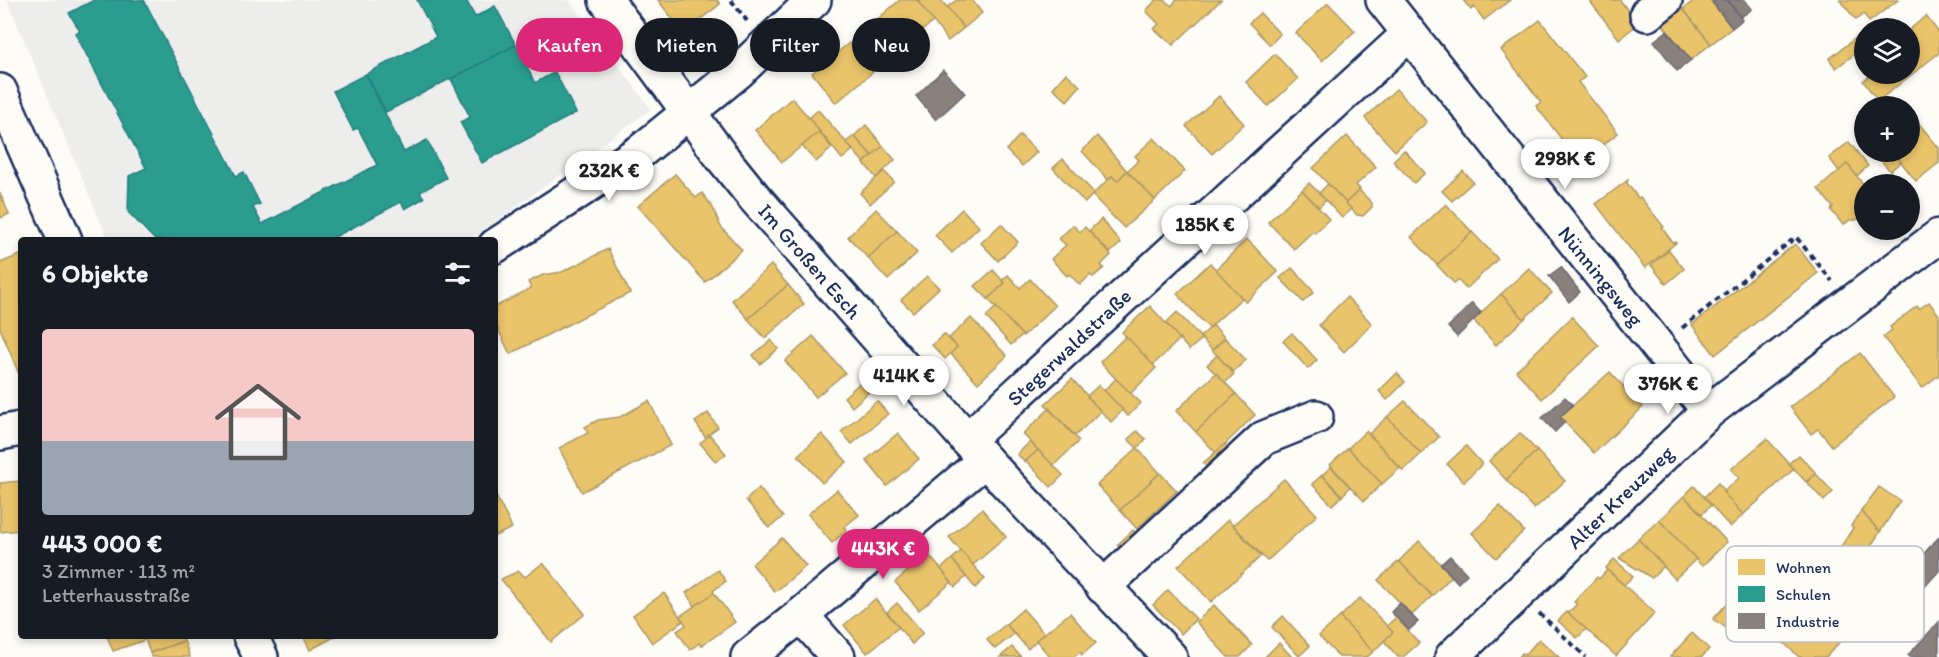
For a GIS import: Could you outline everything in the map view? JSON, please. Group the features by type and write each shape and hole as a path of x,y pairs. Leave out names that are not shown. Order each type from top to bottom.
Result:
{"street":[{"name":"Im Großen Esch","path":"606,0 754,197 976,450 1170,657"},
{"path":"498,244 641,151 766,47 814,0"},
{"name":"Nünningsweg","path":"1383,0 1709,411"},
{"name":"Stegerwaldstraße","path":"748,657 801,615 976,450 1408,34"},
{"path":"0,91 64,237"},
{"name":"Alter Kreuzweg","path":"1452,657 1709,411 1939,236"},
{"path":"1103,587 1264,438 1316,417"},
{"path":"0,433 18,430"},
{"path":"801,615 838,657"},
{"path":"252,639 261,657"}],"path":[{"path":"1658,347 1796,237 1850,304"},
{"path":"1521,592 1537,612 1586,657"}],"shaded area":[{"path":"7,0 569,0 583,18 516,18 516,72 623,72 651,109 473,237 107,237"}],"building: Wohnen":[{"path":"658,0 717,0 720,4 702,18 672,18"},
{"path":"900,0 917,0 934,21 930,24 930,18 879,18"},
{"path":"917,0 941,0 964,28 948,41"},
{"path":"957,0 972,0 982,13 964,28 947,7"},
{"path":"1156,0 1164,0 1172,6 1176,0 1221,0 1173,45 1154,29 1159,24 1146,11"},
{"path":"1463,0 1510,0 1484,20 1474,7 1471,10"},
{"path":"1589,0 1620,0 1638,24 1619,39"},
{"path":"1695,0 1710,0 1732,28 1711,44 1683,9"},
{"path":"1840,0 1898,0 1874,18 1866,18 1864,14 1854,18"},
{"path":"1328,3 1355,31 1322,61 1296,33"},
{"path":"1683,9 1711,44 1691,60 1663,25"},
{"path":"1260,13 1280,34 1270,45 1249,23"},
{"path":"1926,16 1939,33 1939,53 1920,68 1920,21"},
{"path":"1540,20 1585,77 1578,82 1618,133 1580,163 1536,106 1541,102 1501,50"},
{"path":"1854,39 1854,54 1836,68 1829,59"},
{"path":"849,43 852,47 852,72 873,72 836,103 812,73 840,72 840,50"},
{"path":"1275,54 1298,79 1268,106 1246,82"},
{"path":"1066,73 1080,86 1067,101 1053,88"},
{"path":"1865,84 1900,84 1884,96 1874,96"},
{"path":"1396,89 1427,122 1395,151 1365,118"},
{"path":"1219,96 1244,124 1212,154 1186,126"},
{"path":"792,98 820,131 782,162 755,130"},
{"path":"818,110 853,150 842,159 809,118"},
{"path":"866,125 883,146 872,156 854,136"},
{"path":"1920,125 1939,148 1939,163 1920,178 1920,174 1910,174 1901,162 1920,162"},
{"path":"819,132 832,148 816,162 802,146"},
{"path":"1020,135 1037,152 1022,166 1006,150"},
{"path":"854,136 872,156 864,163 846,142"},
{"path":"1097,136 1127,171 1117,181 1112,176 1108,180 1082,151"},
{"path":"1347,136 1376,167 1356,185 1360,189 1346,203 1313,168"},
{"path":"1154,138 1185,171 1155,200 1127,171 1139,160 1135,156"},
{"path":"1849,142 1854,148 1854,162 1865,162 1868,166 1859,174 1855,174 1847,164 1839,171 1829,158"},
{"path":"883,146 895,160 876,178 864,163"},
{"path":"1404,150 1425,173 1414,183 1393,161"},
{"path":"1063,159 1094,193 1085,203 1053,168"},
{"path":"1882,162 1901,162 1890,171"},
{"path":"1847,164 1855,174 1854,220 1843,225 1831,210 1833,207 1818,189"},
{"path":"884,171 894,182 870,204 860,193"},
{"path":"1127,171 1155,200 1124,228 1092,195 1112,176 1117,181"},
{"path":"1463,171 1473,182 1452,201 1442,191"},
{"path":"675,174 696,198 702,193 712,206 721,227 742,250 705,282 638,206"},
{"path":"1628,180 1627,183 1664,227 1662,228 1673,243 1677,242 1645,268 1596,204"},
{"path":"1309,183 1326,200 1319,207 1302,190"},
{"path":"1328,184 1352,209 1342,218 1319,193"},
{"path":"1302,190 1329,219 1294,249 1268,222"},
{"path":"1359,190 1372,203 1372,207 1363,216 1357,215 1346,203"},
{"path":"0,193 9,214 0,218"},
{"path":"1446,204 1472,232 1437,265 1411,237"},
{"path":"876,209 897,231 868,258 848,237"},
{"path":"962,209 979,227 952,253 935,235"},
{"path":"1101,219 1121,243 1110,253 1089,231"},
{"path":"1001,224 1018,242 998,261 981,243"},
{"path":"1073,225 1080,232 1085,227 1111,255 1101,265 1104,268 1093,277 1090,275 1080,285 1069,274 1067,276 1051,259 1066,245 1059,239"},
{"path":"897,231 917,253 888,280 868,258"},
{"path":"1472,232 1498,259 1466,289 1458,280 1454,283 1437,265"},
{"path":"1247,239 1278,272 1246,302 1215,270"},
{"path":"1795,244 1818,273 1715,355 1692,325"},
{"path":"608,249 630,293 510,354 498,329 498,305 531,288 528,282 543,275 562,272"},
{"path":"1669,250 1684,269 1666,284 1651,265"},
{"path":"18,256 18,372 0,328 0,263"},
{"path":"1210,263 1242,298 1209,328 1177,294"},
{"path":"771,265 788,285 748,319 732,300"},
{"path":"1292,268 1314,292 1303,302 1280,278"},
{"path":"1529,268 1552,293 1524,319 1501,294"},
{"path":"993,270 1005,283 988,299 975,286"},
{"path":"1008,275 1020,288 1030,279 1055,306 1023,336 988,299 1005,283 1002,281"},
{"path":"927,276 939,288 913,312 901,300"},
{"path":"788,285 804,304 765,338 748,319"},
{"path":"1501,294 1524,319 1496,345 1473,320"},
{"path":"1347,297 1372,324 1344,352 1319,325"},
{"path":"1929,302 1939,315 1939,375 1922,388 1883,337 1892,330 1890,327 1917,306 1919,309"},
{"path":"1150,306 1180,339 1153,365 1122,332"},
{"path":"996,307 1022,335 1011,345 986,317"},
{"path":"1177,312 1202,339 1189,350 1166,323"},
{"path":"1572,317 1599,346 1542,399 1516,371"},
{"path":"971,318 1007,356 978,383 950,353 957,347 949,338"},
{"path":"1213,325 1225,338 1212,350 1200,337"},
{"path":"1292,333 1317,360 1308,369 1283,341"},
{"path":"944,334 957,347 945,359 932,345"},
{"path":"813,336 845,373 816,397 785,361"},
{"path":"1126,336 1156,368 1130,394 1100,362"},
{"path":"1225,338 1246,360 1233,372 1212,350"},
{"path":"771,340 778,349 760,364 753,355"},
{"path":"1860,353 1894,397 1832,446 1818,429 1811,434 1790,407"},
{"path":"1217,355 1234,374 1225,383 1207,365"},
{"path":"1610,372 1643,407 1594,453 1560,417"},
{"path":"1216,373 1236,394 1196,432 1176,411"},
{"path":"1397,373 1405,382 1387,400 1379,391"},
{"path":"1072,379 1101,411 1075,436 1045,404"},
{"path":"1116,379 1141,403 1128,416 1104,390"},
{"path":"861,382 869,392 852,407 844,397"},
{"path":"1099,385 1123,410 1111,422 1087,396"},
{"path":"1236,394 1255,415 1216,453 1196,432"},
{"path":"649,401 671,445 582,492 559,448 588,433 585,427 598,420 620,417"},
{"path":"877,401 888,414 852,444 841,432"},
{"path":"1405,401 1439,437 1421,454 1387,417"},
{"path":"1049,409 1079,441 1053,466 1023,434"},
{"path":"708,413 718,427 705,437 695,422"},
{"path":"1387,417 1421,454 1403,471 1369,434"},
{"path":"1137,431 1146,439 1137,448 1128,439"},
{"path":"1366,431 1400,468 1382,484 1348,448"},
{"path":"898,433 919,459 887,486 866,460"},
{"path":"1520,433 1537,451 1506,480 1489,461"},
{"path":"822,434 847,462 822,483 798,455"},
{"path":"710,435 726,454 716,462 700,443"},
{"path":"1767,439 1794,469 1743,515 1723,492 1739,478 1731,469"},
{"path":"1030,442 1038,450 1025,462 1017,454"},
{"path":"1225,444 1234,453 1212,473 1203,463"},
{"path":"1466,446 1482,464 1464,482 1447,464"},
{"path":"1137,448 1160,473 1120,510 1097,485"},
{"path":"1348,448 1382,484 1364,501 1330,465"},
{"path":"1038,450 1063,475 1051,487 1026,461"},
{"path":"1537,451 1565,481 1534,509 1506,480"},
{"path":"1799,455 1816,473 1806,482 1789,463"},
{"path":"1331,467 1350,487 1342,496 1322,475"},
{"path":"1160,473 1177,491 1137,529 1120,510"},
{"path":"1816,474 1833,492 1824,501 1807,482"},
{"path":"1322,475 1342,496 1332,505 1312,484"},
{"path":"1284,479 1317,515 1267,561 1233,525"},
{"path":"18,481 18,530 0,532 0,483"},
{"path":"1718,483 1743,515 1730,527 1704,497"},
{"path":"1694,486 1711,505 1702,514 1684,496"},
{"path":"1879,487 1900,501 1880,532 1861,511"},
{"path":"759,488 783,517 769,528 746,500"},
{"path":"837,490 859,515 844,527 847,530 832,543 808,514"},
{"path":"1684,496 1727,542 1702,566 1659,520"},
{"path":"498,500 512,528 498,535"},
{"path":"1500,506 1524,531 1496,558 1472,533"},
{"path":"982,509 1006,537 973,565 949,537"},
{"path":"1861,511 1880,532 1871,546 1841,546 1853,528 1851,526"},
{"path":"1228,520 1261,556 1211,602 1178,566"},
{"path":"1659,520 1696,559 1675,579 1638,539"},
{"path":"1133,530 1141,539 1126,554 1117,545"},
{"path":"782,538 806,566 775,592 752,564"},
{"path":"1638,539 1664,566 1652,578 1619,558"},
{"path":"1419,541 1452,576 1432,596 1399,561"},
{"path":"961,551 985,579 975,588 952,559"},
{"path":"928,554 952,582 919,610 895,582"},
{"path":"952,559 966,577 955,587 941,569"},
{"path":"1614,559 1633,576 1624,585 1606,568"},
{"path":"1399,561 1432,596 1412,615 1378,580"},
{"path":"543,563 585,614 551,642 501,579 519,571 525,577"},
{"path":"718,570 726,581 713,591 714,593 695,606 686,593"},
{"path":"1607,570 1655,613 1616,656 1568,613 1577,604 1574,602 1597,577 1599,579"},
{"path":"1168,590 1196,619 1181,634 1153,605"},
{"path":"664,593 683,621 652,643 633,615"},
{"path":"714,593 735,622 701,646 699,643 690,650 677,631 686,625 680,616"},
{"path":"1360,598 1393,632 1373,652 1340,617"},
{"path":"875,599 899,627 867,653 844,625"},
{"path":"897,603 923,633 912,644 887,612"},
{"path":"1214,605 1252,645 1240,657 1228,657 1196,622"},
{"path":"1726,605 1726,628 1713,619"},
{"path":"1023,609 1044,633 1028,649 1006,624"},
{"path":"1567,612 1586,629 1577,638 1558,621"},
{"path":"1070,613 1096,643 1082,655 1080,652 1074,657 1050,657 1036,640"},
{"path":"1283,616 1310,646 1299,656 1272,627"},
{"path":"1340,617 1373,652 1367,657 1339,657 1319,636"},
{"path":"1396,617 1419,643 1403,657 1398,657 1384,641 1393,632 1387,626"},
{"path":"1006,624 1014,634 995,649 987,640"},
{"path":"1692,633 1709,649 1702,657 1670,657"},
{"path":"108,639 145,639 145,640 113,651"},
{"path":"145,639 183,639 184,641 150,653"},
{"path":"304,639 330,639 310,650"},
{"path":"1539,639 1559,657 1519,657 1522,653 1525,655"},
{"path":"184,641 190,657 152,657 150,653"},
{"path":"1783,642 1840,642 1826,657 1799,657"},
{"path":"1279,643 1292,657 1265,657"},
{"path":"1012,647 1021,657 1000,657"}],"building: Schulen":[{"path":"94,0 144,0 236,176 244,172 260,204 253,207 262,224 377,165 358,128 353,130 333,91 366,74 404,152 427,140 446,178 420,192 424,198 405,209 401,202 335,237 152,237 128,212 129,176 146,168 75,33 80,31 69,13"},
{"path":"417,0 466,0 475,17 495,6 516,45 386,112 366,74 436,37"},
{"path":"516,45 516,72 530,72 535,83 555,72 576,113 482,163 460,122 470,117 451,79"}],"building: Industrie":[{"path":"1727,0 1742,20 1732,28 1712,2"},
{"path":"1728,0 1745,0 1752,9 1741,17"},
{"path":"1667,31 1691,60 1677,71 1654,41"},
{"path":"943,70 965,93 936,120 916,96"},
{"path":"1561,267 1580,292 1569,302 1549,276"},
{"path":"1472,303 1481,313 1457,337 1448,327"},
{"path":"1565,397 1573,405 1560,417 1565,422 1555,432 1542,418"},
{"path":"1939,537 1939,571 1924,588 1924,553"},
{"path":"1450,556 1467,574 1458,583 1441,564"},
{"path":"1400,603 1418,622 1409,630 1391,612"},
{"path":"1939,622 1939,656 1910,657 1908,655 1920,642 1924,642 1924,638"}]}
